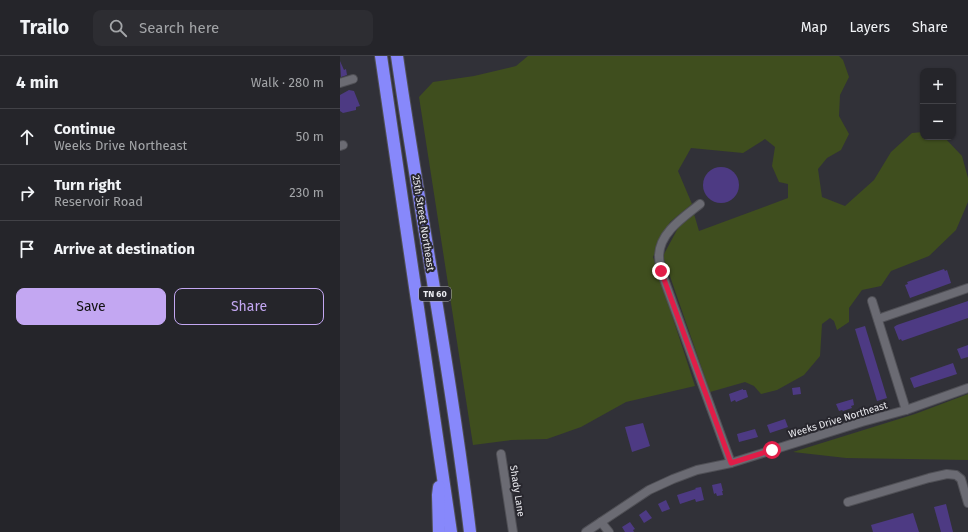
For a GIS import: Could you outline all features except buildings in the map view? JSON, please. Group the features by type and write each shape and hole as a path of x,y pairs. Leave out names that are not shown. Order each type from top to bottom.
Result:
{"highway":[{"name":"25th Street Northeast","path":"381,56 451,532"},
{"name":"25th Street Northeast","path":"397,56 470,532"},
{"path":"439,532 438,495 441,472"},
{"path":"465,492 476,519 478,532"}],"street":[{"path":"340,82 353,79"},
{"path":"700,204 669,231 660,251 660,263 661,271 731,463"},
{"path":"878,319 968,288"},
{"path":"872,301 906,410"},
{"name":"Weeks Drive Northeast","path":"586,532 649,490 697,470 731,463 862,422 906,410 968,388"},
{"name":"Shady Lane","path":"500,454 513,532"},
{"path":"848,502 947,474 956,475 962,481 968,503"},
{"path":"600,522 609,532"}],"green space":[{"path":"528,56 839,56 843,60 849,77 840,95 839,116 849,134 841,150 827,158 818,169 822,197 845,206 874,180 891,152 912,133 920,132 920,140 947,140 962,156 968,178 968,202 956,230 929,256 891,271 881,286 862,290 849,308 849,322 837,330 834,321 830,318 822,324 820,356 804,375 777,390 761,394 754,386 745,382 710,392 663,256 678,228 694,214 699,231 788,198 788,184 779,182 772,166 775,147 765,139 743,153 691,148 678,171 692,204 670,222 653,257 695,386 626,402 581,427 547,439 511,440 473,445 419,97 433,82 474,76 516,66"},
{"path":"968,394 968,460 846,458 793,452 915,414"}],"route":[{"path":"661,271 731,463 772,450"}]}
